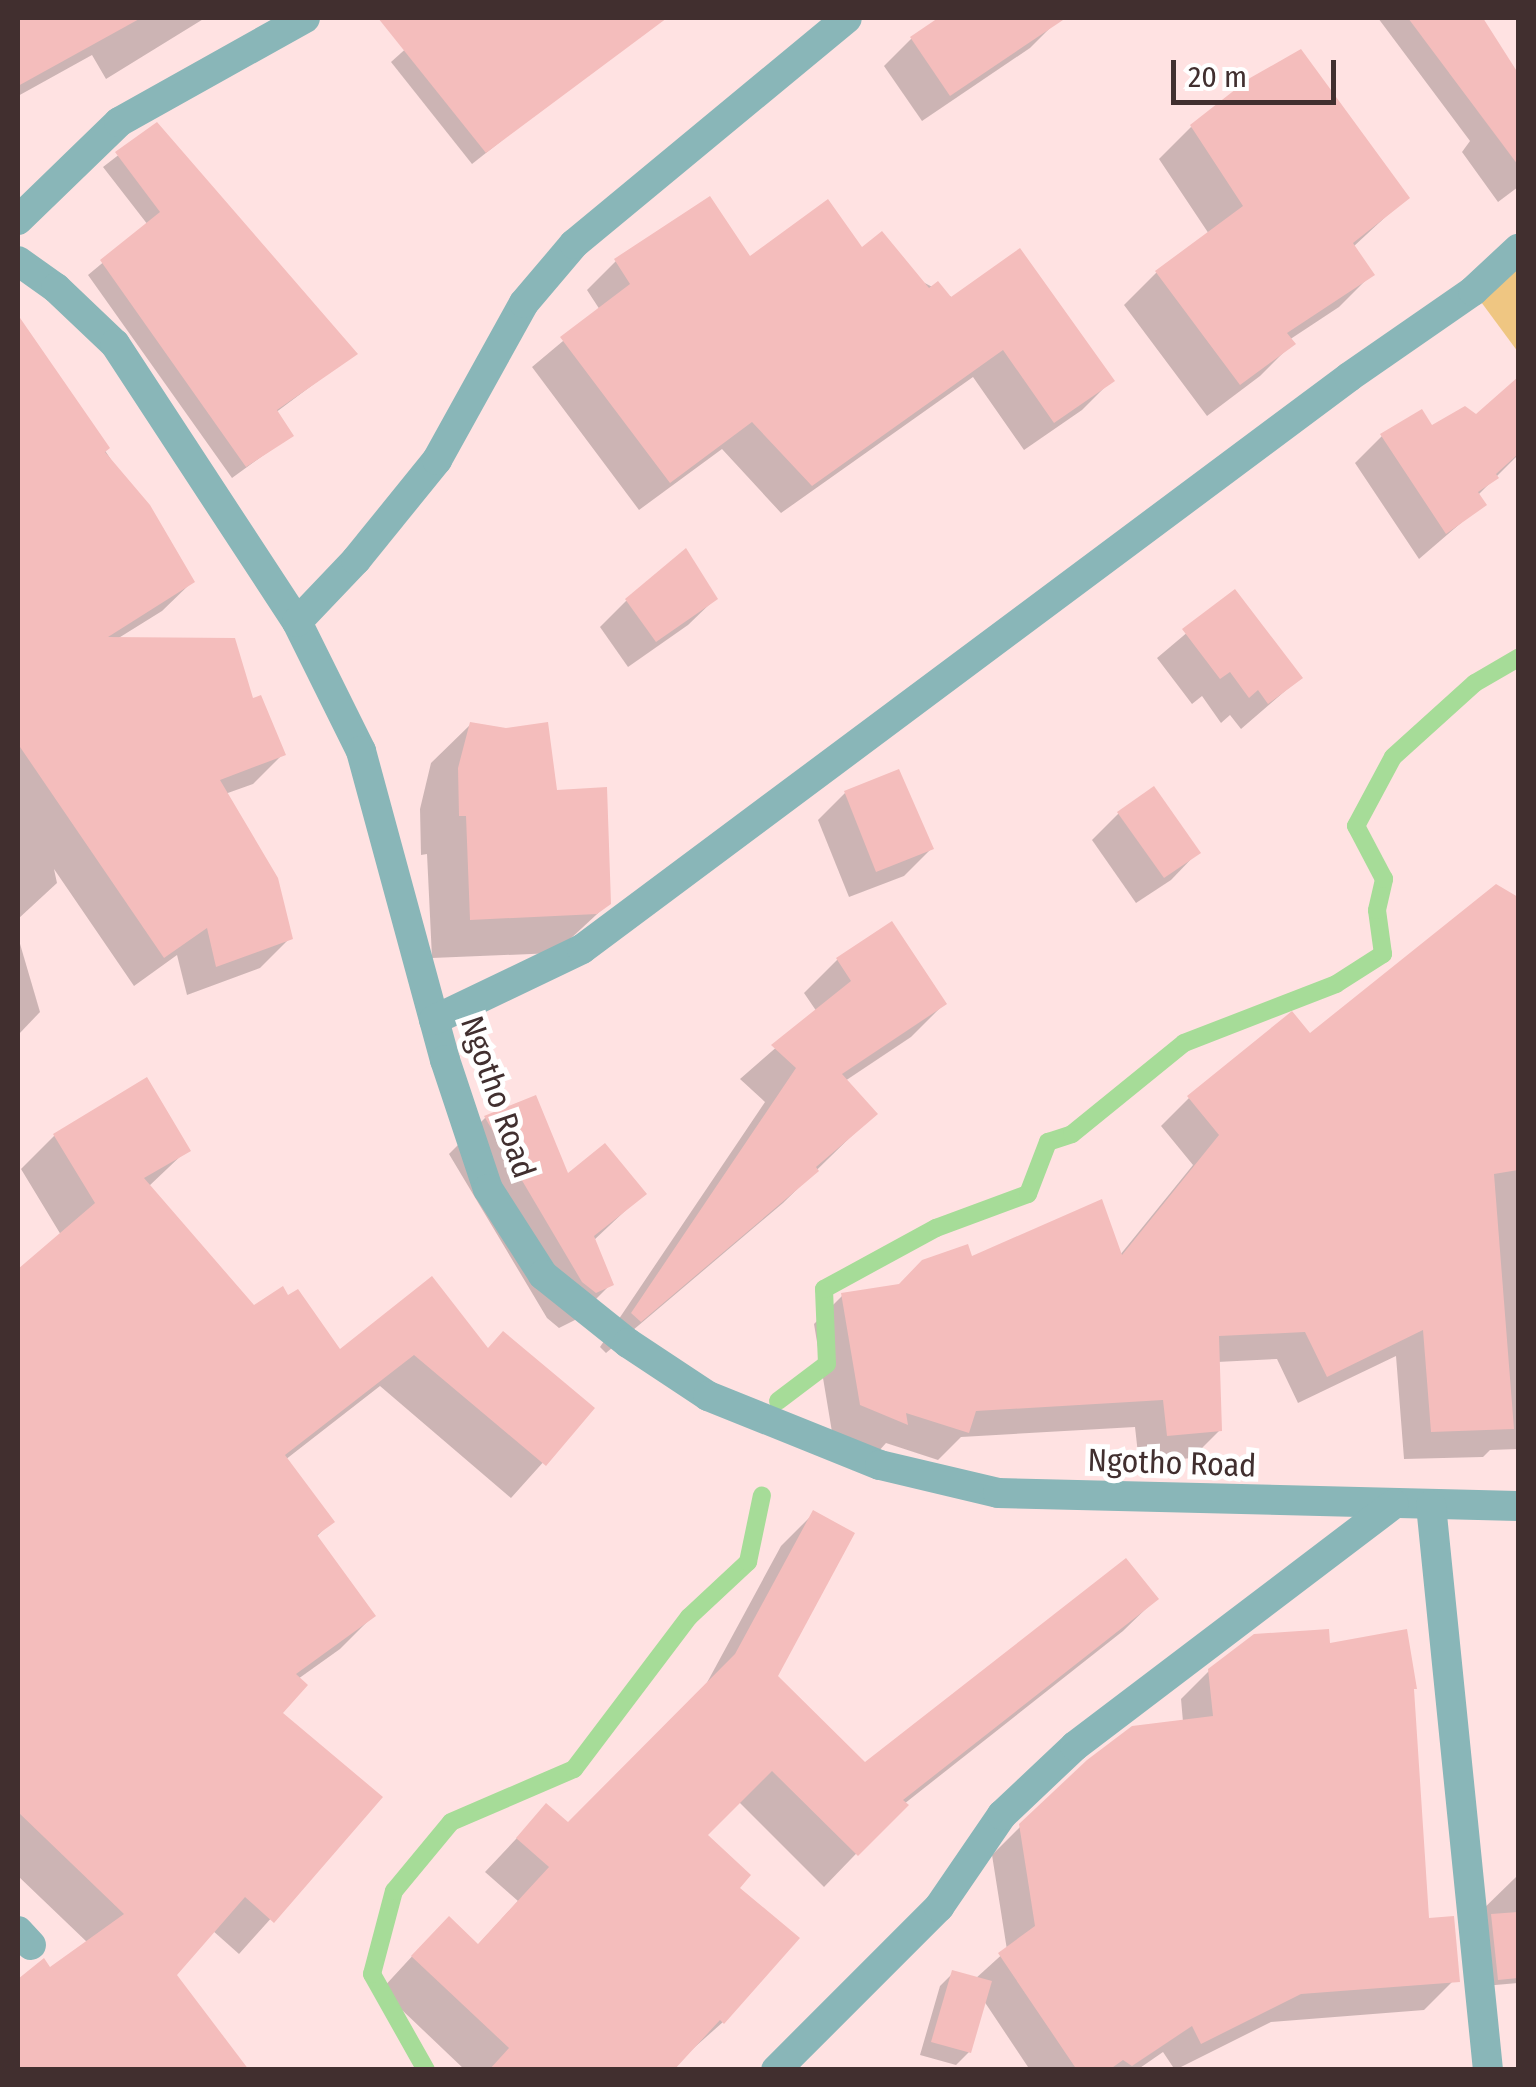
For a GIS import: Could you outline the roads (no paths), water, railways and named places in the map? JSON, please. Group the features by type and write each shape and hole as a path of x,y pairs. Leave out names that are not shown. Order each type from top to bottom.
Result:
{"street":[{"path":"18,220 119,122 305,18"},
{"path":"297,622 356,560 437,460 524,303 574,244 847,18"},
{"path":"434,1020 582,949 1473,290 1518,248"},
{"name":"Ngotho Road","path":"18,261 56,288 115,344 297,622 361,751 434,1020 488,1190 543,1275 628,1343 708,1396 880,1466 998,1493 1518,1506"},
{"path":"776,2070 939,1907 1002,1815 1075,1746 1394,1504"},
{"path":"1431,1505 1488,2070"}],"waterway":[{"path":"778,1401 827,1364 824,1289 936,1228 1028,1194 1048,1142 1072,1134 1184,1043 1336,984 1383,954 1377,910 1384,879 1356,826 1393,757 1475,683 1518,658"},
{"path":"426,2070 372,1974 394,1891 451,1822 574,1769 689,1617 748,1562 762,1495"}]}
